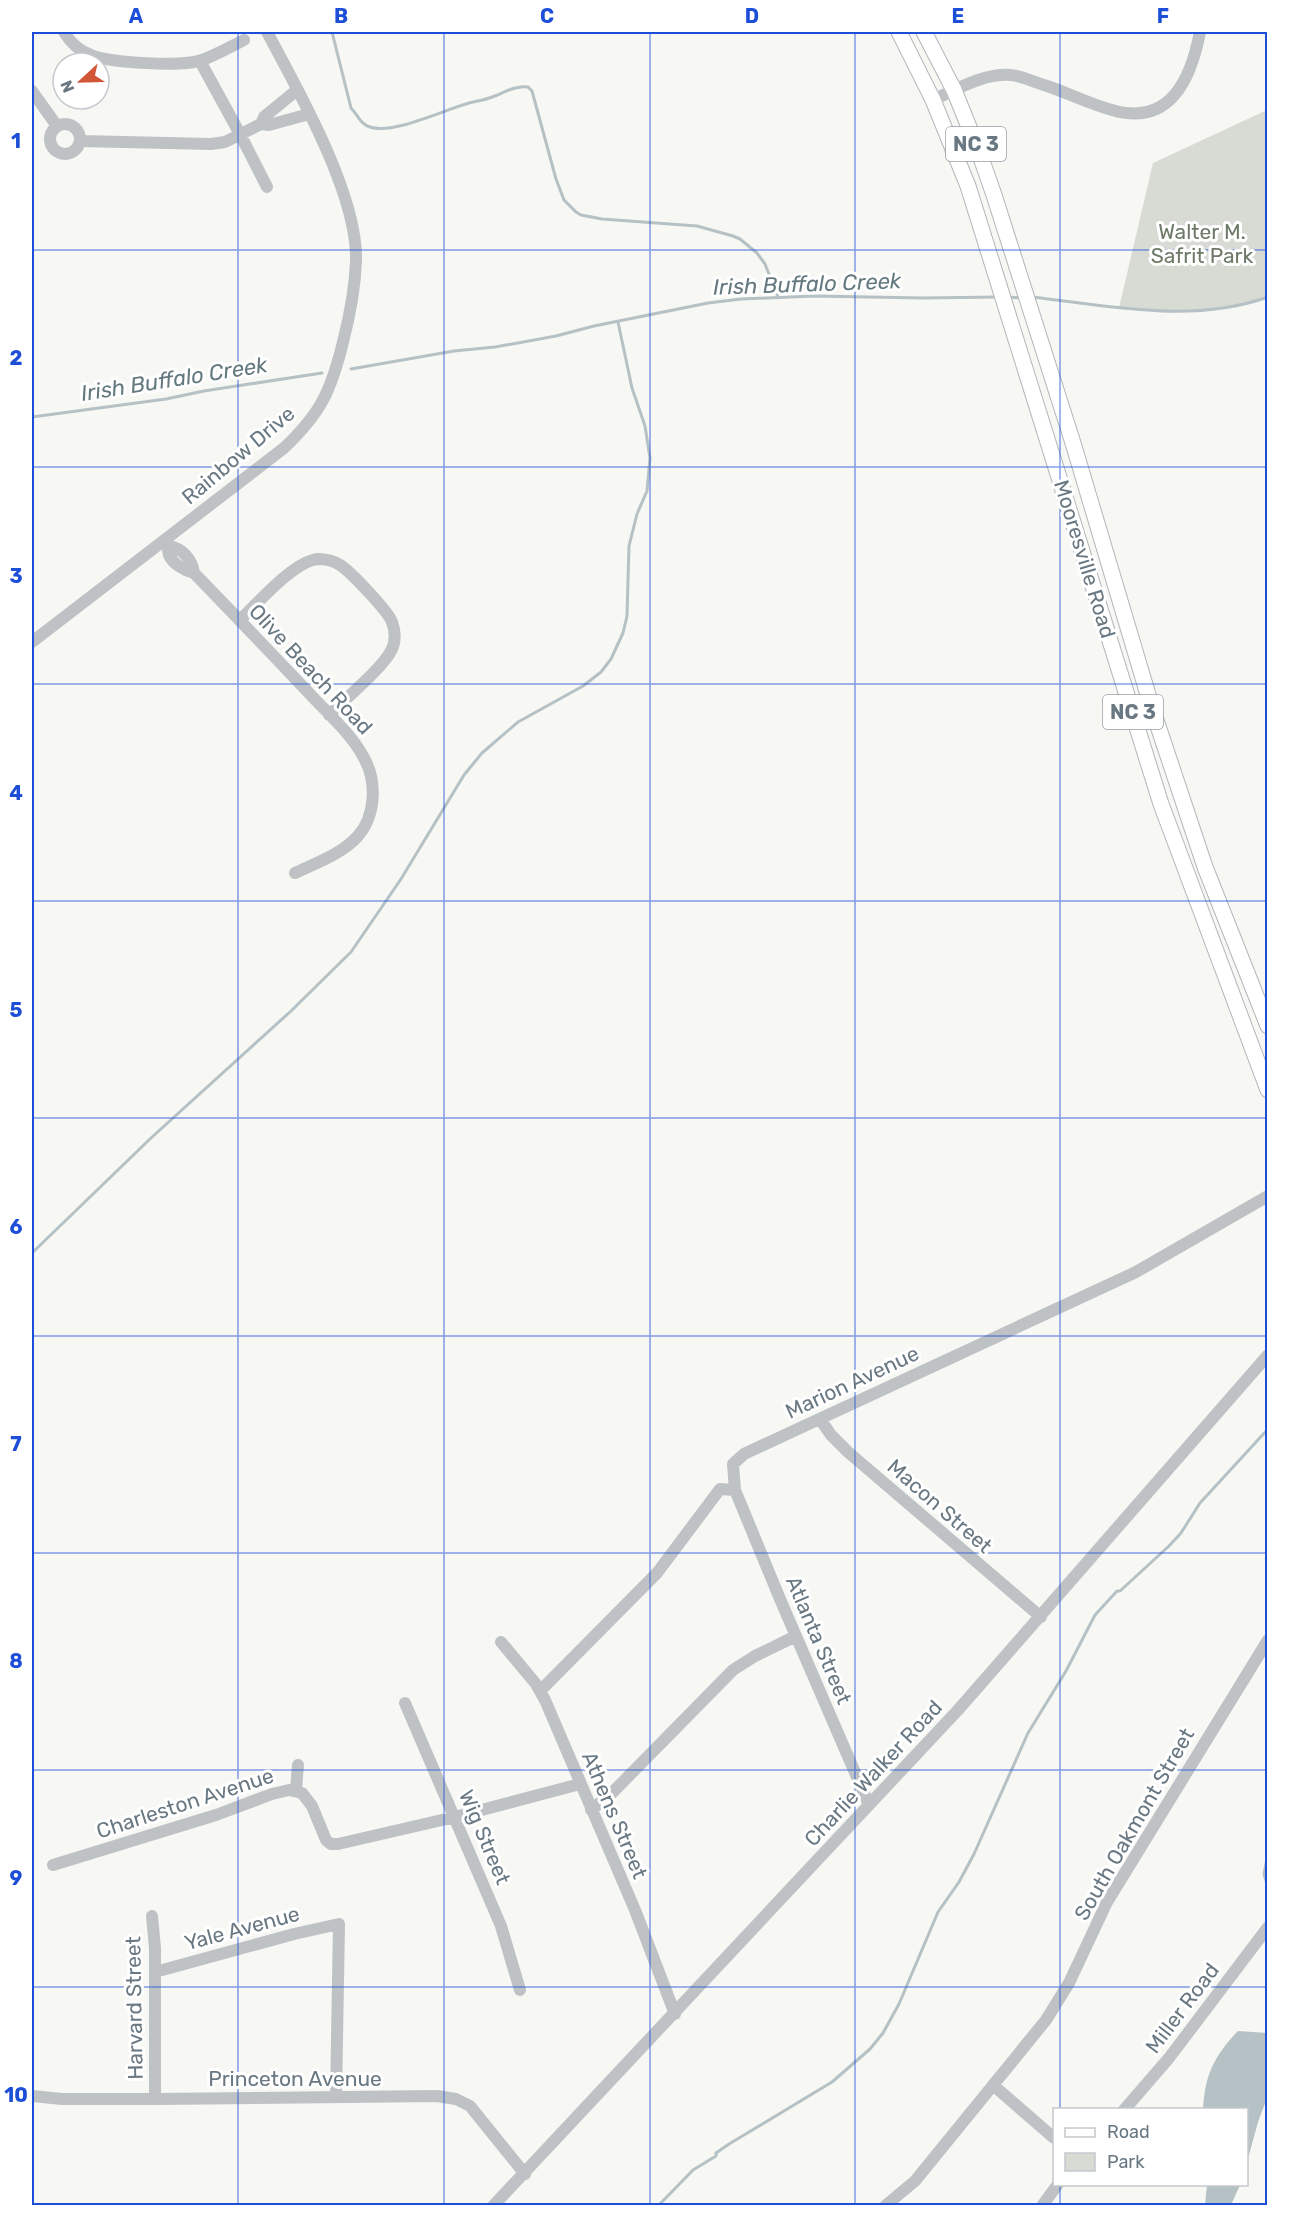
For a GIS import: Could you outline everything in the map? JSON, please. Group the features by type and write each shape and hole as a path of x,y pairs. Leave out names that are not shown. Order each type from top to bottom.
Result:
{"main road":[{"name":"Mooresville Road","path":"899,32 933,100 968,186 1174,840 1268,1090"},
{"name":"Mooresville Road","path":"924,32 954,90 979,152 1077,454 1161,733 1205,867 1268,1026"},
{"path":"1141,738 1161,733"}],"street":[{"path":"64,32 79,49 92,55 110,60 167,63 200,61 244,40"},
{"name":"Rainbow Drive","path":"32,642 166,543 284,448 306,427 318,410 336,371 351,310 356,259 353,227 338,179 309,114 267,32"},
{"path":"933,100 986,77 1012,75 1112,110 1133,114 1149,113 1172,99 1183,83 1197,49 1200,32"},
{"path":"200,61 267,187"},
{"path":"261,124 264,117 297,90"},
{"path":"32,91 57,126"},
{"path":"80,141 211,144 225,142 261,124 269,125 309,114"},
{"path":"66,124 78,132 79,146 71,153 56,152 50,144 51,134 57,126 66,124"},
{"name":"Olive Beach Road","path":"166,543 177,547 192,563 194,573 354,742 365,759 372,777 373,795 368,819 358,836 338,852 295,873"},
{"path":"240,620 295,570 307,562 318,560 330,560 342,566 385,611 392,621 395,633 394,647 386,658 329,715"},
{"name":"Marion Avenue","path":"735,1490 733,1464 738,1459 1136,1272 1268,1196"},
{"name":"Charlie Walker Road","path":"493,2205 675,2014 1041,1617 1268,1355"},
{"name":"Macon Street","path":"820,1419 831,1436 848,1452 1041,1617"},
{"path":"540,1691 657,1573 720,1489 735,1490"},
{"name":"Atlanta Street","path":"735,1490 869,1805"},
{"path":"591,1810 611,1794 733,1670 755,1656 796,1636"},
{"name":"South Oakmont Street","path":"885,2205 915,2181 1060,2000 1107,1902 1268,1640"},
{"name":"Athens Street","path":"501,1642 540,1691 634,1910 675,2014"},
{"name":"Wig Street","path":"405,1703 501,1926 520,1990"},
{"path":"296,1790 298,1765"},
{"name":"Charleston Avenue","path":"53,1865 289,1790 302,1793 312,1806 326,1840 331,1844 455,1817 580,1784"},
{"name":"Harvard Street","path":"152,1916 155,1971 155,2099"},
{"name":"Yale Avenue","path":"155,1971 339,1924 336,2097"},
{"name":"Miller Road","path":"1125,2108 1169,2058 1268,1927"},
{"path":"993,2085 1053,2137"},
{"name":"Princeton Avenue","path":"32,2096 62,2099 155,2099 437,2096 464,2103 481,2118 525,2174"},
{"path":"1042,2205 1056,2186"}],"green space":[{"name":"Walter M. Safrit Park","path":"1267,110 1267,298 1212,309 1119,308 1153,163"}],"shaded area":[{"path":"1238,2031 1267,2033 1267,2098 1248,2158 1248,2108 1203,2108 1206,2086 1212,2067"},
{"path":"1207,2186 1240,2186 1231,2205 1205,2205"}],"waterway":[{"path":"332,32 351,108 361,122 367,126 380,129 405,125 514,88 528,87 532,91 564,200 576,212 602,219 697,226 733,236 757,253 765,264 778,297"},
{"name":"Irish Buffalo Creek","path":"351,369 454,351 495,347 708,303 741,299 814,296 999,297"},
{"name":"Irish Buffalo Creek","path":"1008,297 1023,298"},
{"name":"Irish Buffalo Creek","path":"1032,297 1121,308 1180,311 1210,310 1268,297"},
{"path":"32,1253 151,1138 291,1011 351,952 401,879 464,775 482,753 518,722 583,686 601,672 611,659 623,633 627,616 629,546 637,514 647,491 650,458 645,426 632,388 618,322"},
{"name":"Irish Buffalo Creek","path":"32,417 166,399 322,373"},
{"path":"658,2206 693,2170 716,2156 716,2153 832,2082 870,2049 883,2033 899,2004 938,1912 959,1882 974,1854 1028,1733 1066,1671 1095,1615 1117,1591 1120,1591 1169,1546 1181,1533 1200,1503 1268,1429"},
{"path":"1268,1854 1264,1874 1268,1887"}]}
